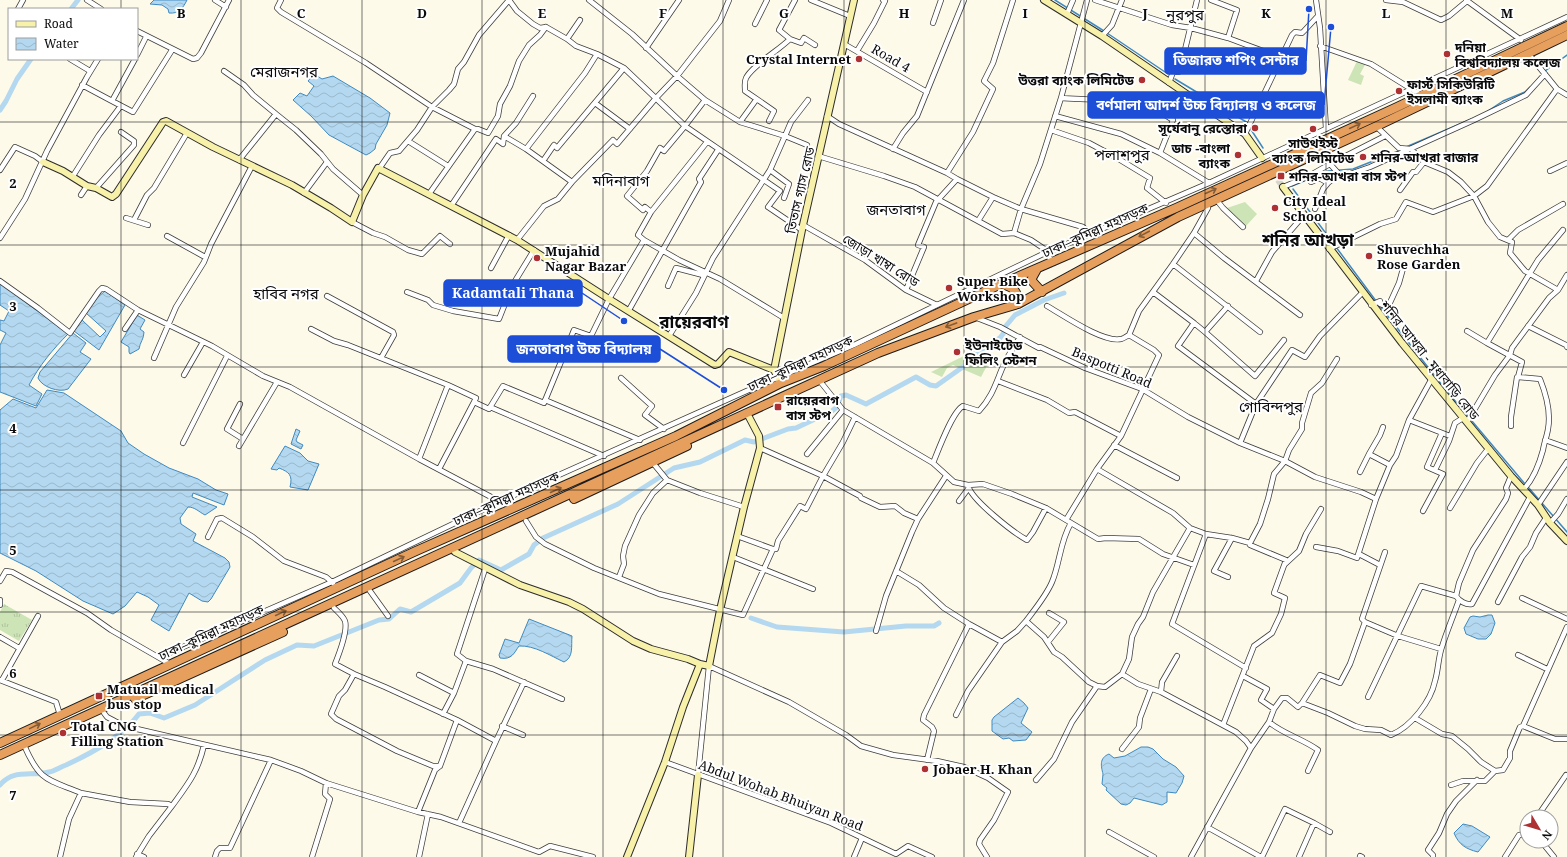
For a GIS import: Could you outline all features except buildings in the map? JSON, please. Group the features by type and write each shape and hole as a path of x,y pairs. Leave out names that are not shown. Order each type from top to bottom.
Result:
{"highway":[{"name":"ঢাকা–কুমিল্লা মহাসড়ক","path":"0,743 170,664 334,585 514,507 550,493 676,436 780,380 824,366 1001,284 1052,263 1421,95 1432,85 1468,68 1527,45 1567,26"},
{"name":"ঢাকা–কুমিল্লা মহাসড়ক","path":"0,755 878,353 974,317 1018,304 1158,227 1565,38"},
{"path":"1158,227 1208,208 1379,129 1531,57 1565,38"},
{"path":"1037,269 1032,281 1042,292"},
{"path":"1001,284 1012,287 1016,292 1018,304"},
{"path":"24,745 235,655 455,552 655,465 791,396 819,380"}],"street":[{"path":"87,0 99,8"},
{"path":"214,0 226,7"},
{"path":"138,33 172,50 193,59 197,58 226,7 228,0"},
{"path":"281,0 277,8 281,12 366,63 432,107 475,129 488,132 503,144 504,136 516,123 533,96"},
{"path":"352,222 363,195 378,168 390,153 399,151 408,141 432,107 439,102 442,96 454,84 458,69 464,62 479,34 509,0 517,10 533,24 540,28 546,27 576,46 597,54 624,68 685,126 764,180"},
{"path":"590,0 704,100 740,122 785,136 807,145"},
{"path":"646,48 679,0"},
{"path":"517,240 544,206 558,199 572,182 613,140 617,144 677,76 720,21 729,0"},
{"path":"755,24 768,0"},
{"path":"795,0 779,30 790,39 801,43 804,38 815,45"},
{"path":"811,0 850,16"},
{"name":"তিতাস গ্যাস রোড","path":"774,370 802,228 854,0"},
{"path":"857,51 874,22 884,1 883,0"},
{"path":"933,24 941,0"},
{"path":"893,149 903,133 917,116 964,0"},
{"path":"947,173 973,132 993,89 984,81 993,63 1013,0"},
{"path":"1044,0 1102,36 1245,134 1262,158"},
{"path":"1067,14 1073,0"},
{"path":"1014,233 1021,209 1040,164 1051,130 1087,0"},
{"path":"1095,0 1172,25 1228,38 1282,58"},
{"path":"1102,36 1112,25 1122,0"},
{"path":"1169,83 1173,72 1179,72 1196,0"},
{"path":"1211,0 1237,10 1228,38"},
{"path":"1316,0 1317,17 1320,28 1326,129"},
{"path":"1386,0 1403,2 1442,20 1467,1 1527,45"},
{"path":"1245,134 1294,33 1302,33 1317,17"},
{"path":"1468,68 1567,17"},
{"path":"567,39 580,20"},
{"path":"488,132 498,116 500,104 510,86 519,61 529,45 546,27"},
{"path":"138,53 146,37"},
{"path":"769,120 774,111 745,91 744,84 746,78 760,64 790,39"},
{"name":"Road 4","path":"844,44 927,92"},
{"path":"1320,46 1357,57 1421,95"},
{"path":"82,85 120,107 133,112 172,50"},
{"path":"526,149 585,74 597,54"},
{"path":"1531,57 1551,80 1553,85 1567,95"},
{"path":"72,60 90,71"},
{"path":"0,238 25,199 42,162 82,85 97,60"},
{"path":"112,101 134,60"},
{"path":"543,161 554,145 557,148 624,68"},
{"path":"224,71 244,85 253,96 296,130 333,169 363,195"},
{"path":"1315,209 1323,189 1339,174 1350,174 1356,172 1431,141 1526,95 1544,73"},
{"path":"160,657 334,585 503,500 780,380 1041,255 1047,254 1166,203 1413,89 1432,85"},
{"path":"1330,248 1396,218 1406,202 1433,212 1474,196 1493,178 1557,89"},
{"path":"1061,98 1119,102 1156,110 1173,120 1160,154"},
{"path":"651,212 645,207 643,210 627,196 647,171 660,148 664,151 704,100"},
{"path":"740,122 756,100"},
{"path":"669,336 696,293 712,258 770,170 791,122 808,100"},
{"path":"595,103 630,129"},
{"path":"73,176 99,135 120,107"},
{"path":"239,160 276,114"},
{"path":"827,116 839,124 922,161 993,197 1021,209 1083,227 1092,235"},
{"path":"1055,116 1121,134 1160,154 1209,183"},
{"path":"0,170 15,147 35,156 42,162 73,176 88,186 96,188 112,198 163,122 166,121 239,160 292,185 352,222 408,250 422,254 440,236 450,244"},
{"path":"429,194 475,129"},
{"path":"1379,129 1385,136 1402,149 1410,149 1424,162 1448,172 1461,182 1474,196 1488,222 1500,237 1508,240 1512,244 1511,255 1525,271 1558,290"},
{"path":"1051,130 1089,143 1150,178 1147,188 1166,203"},
{"path":"96,188 134,145 134,141 121,132"},
{"path":"134,220 147,195 154,188 187,133"},
{"path":"504,136 526,149 572,182"},
{"path":"1283,187 1307,177 1385,136"},
{"path":"451,206 496,139"},
{"path":"408,141 448,166"},
{"path":"704,274 644,240 638,235 651,212 707,142"},
{"path":"629,310 701,182 699,179 718,150"},
{"path":"818,156 915,187 1002,234 1014,233 1031,240 1046,250 1052,263"},
{"path":"304,193 328,162"},
{"path":"1400,190 1413,172 1416,172 1424,162"},
{"path":"1550,171 1567,163"},
{"path":"1330,164 1339,174"},
{"path":"154,358 176,307 204,262 205,256 252,166"},
{"path":"378,168 517,240 715,365 718,364 729,352 774,370 780,380"},
{"path":"770,170 790,184 784,198"},
{"path":"1307,177 1310,182 1319,178 1328,183"},
{"path":"906,290 924,247 918,245 936,202 957,179"},
{"name":"জোড়া খাম্বা রোড","path":"764,180 780,191 768,207 802,228 865,260 906,290 936,305 948,309"},
{"path":"81,195 88,186"},
{"name":"শনির আখরা - মৃধাবাড়ি রোড","path":"1283,187 1330,248 1362,293 1488,449 1530,497 1538,504 1567,541"},
{"path":"978,221 993,197"},
{"path":"1219,203 1243,227"},
{"path":"1508,240 1518,230 1563,204"},
{"path":"1047,306 1088,330 1108,338 1120,339 1129,335 1138,311 1154,292 1194,233 1208,208"},
{"path":"1256,281 1272,252 1304,215"},
{"path":"126,218 148,225"},
{"path":"1487,342 1538,260 1564,230"},
{"path":"1194,233 1224,258 1300,314"},
{"path":"167,236 205,256"},
{"path":"492,268 509,236"},
{"path":"490,407 502,386 544,403 574,330 591,336 609,299 644,240"},
{"path":"407,292 428,300 434,305 447,309 499,319 512,286 534,250"},
{"path":"1173,264 1260,332"},
{"path":"1373,305 1380,301 1380,304 1388,307 1399,283 1404,265"},
{"path":"668,286 676,268 704,274 720,279 784,318"},
{"path":"1435,470 1455,423 1465,420 1474,412 1495,375 1510,355 1512,348 1549,298 1558,290 1567,275"},
{"path":"0,281 70,333 99,291 102,288 106,289 138,310 203,342 263,376 290,387 419,459 493,498 503,500 514,507"},
{"path":"1154,292 1205,332 1254,376 1284,340"},
{"path":"1240,443 1256,404 1292,350 1305,357 1320,336 1362,293"},
{"path":"326,296 393,332 394,335 382,358"},
{"path":"1205,332 1228,306"},
{"path":"125,329 138,310"},
{"name":"Baspotti Road","path":"974,317 1000,327 1039,348 1040,347 1085,368 1142,389 1188,417 1240,443 1285,461 1315,477 1361,492 1376,499"},
{"path":"1194,323 1178,346 1256,404"},
{"path":"1528,326 1567,345"},
{"path":"311,329 334,341 382,358 476,398 439,469"},
{"path":"1467,331 1522,362 1517,378 1511,426"},
{"path":"1066,520 1097,469 1121,436 1159,354 1129,335"},
{"path":"933,464 950,423 960,408 963,406 979,412 998,382 1003,366 1020,337"},
{"path":"184,375 203,342"},
{"path":"183,442 227,356"},
{"path":"1250,543 1260,524 1274,474 1285,461 1289,450 1302,429 1302,423 1311,393 1322,383 1337,359"},
{"path":"1518,377 1540,379 1544,389 1548,417 1548,428 1538,466 1531,482 1524,489"},
{"path":"621,378 652,406 645,415 664,429"},
{"path":"819,380 843,410 933,464 954,482 968,487 983,484 1046,508 1098,539 1139,540 1163,554 1194,565"},
{"path":"1316,547 1338,551 1357,558 1376,499 1390,466 1396,456 1409,420 1432,380"},
{"path":"239,446 277,382"},
{"path":"998,382 1047,400 1069,413 1075,412 1121,436"},
{"path":"419,459 448,385"},
{"path":"546,400 640,440"},
{"path":"474,402 489,409 490,407 604,456"},
{"path":"240,404 226,429 243,439"},
{"path":"807,454 843,410"},
{"path":"689,857 709,666 737,536 760,448 759,436 749,417"},
{"path":"526,521 536,537 545,544 594,568 659,594 743,615 773,549 776,549 778,540 800,506 806,509 855,417"},
{"path":"1409,420 1450,436"},
{"path":"1360,472 1380,436 1383,427"},
{"path":"1423,511 1443,474 1428,467 1442,433"},
{"path":"1545,440 1567,448"},
{"path":"1114,445 1177,478"},
{"path":"760,448 823,476 880,507 895,506 904,513 918,519"},
{"path":"1450,508 1457,495 1467,482 1477,462 1488,449"},
{"path":"1369,454 1390,466"},
{"path":"1538,504 1567,462"},
{"path":"655,465 667,480 700,494 744,507"},
{"path":"1097,469 1172,513 1190,528 1206,534 1232,538 1250,543 1250,545 1286,560 1274,592 1285,598 1281,614 1272,634 1254,646 1222,725"},
{"path":"877,629 886,596 918,519 946,476"},
{"path":"1456,596 1459,583 1473,550 1506,499 1508,493 1506,488 1511,476"},
{"path":"619,577 624,564 623,556 626,546 639,515 654,492 667,480"},
{"path":"959,501 968,487"},
{"path":"968,487 975,498 1001,522 1027,540 1046,508"},
{"path":"1368,697 1422,586 1456,596 1459,600 1470,605 1472,604 1530,497"},
{"path":"1498,602 1522,557 1530,547 1536,533 1558,514 1567,499"},
{"path":"1284,566 1299,551 1306,534 1321,509"},
{"path":"208,537 217,519 222,518 253,537 284,561 326,577 334,585"},
{"path":"956,715 968,691 1002,642 1017,631 1046,595 1052,581 1065,533 1071,523"},
{"path":"1026,621 1048,642 1054,652 1062,657 1089,682 1097,686 1105,687 1122,674 1129,659 1132,637 1138,624 1143,617 1153,592 1190,528"},
{"path":"1206,534 1188,586 1172,624 1246,668"},
{"path":"737,536 773,549"},
{"path":"1228,577 1214,571 1232,538"},
{"path":"455,552 466,559 520,585 568,602 583,609 633,641 651,649 688,658 700,664 709,666 789,702 839,731 860,746 893,755 964,767 988,778 1008,792 994,820 980,840 979,844 987,857"},
{"path":"1385,552 1365,606 1362,619 1365,622 1398,636 1442,649"},
{"path":"1359,554 1380,565"},
{"path":"733,557 813,589"},
{"path":"485,568 457,654 466,661 494,669 562,699"},
{"path":"0,581 6,571 12,572 87,613 111,630 170,664"},
{"path":"896,571 919,585 944,608 1002,642"},
{"path":"370,591 388,616"},
{"path":"1522,598 1567,619"},
{"path":"0,600 0,605"},
{"path":"1302,703 1355,726 1365,729 1381,730 1391,735 1415,718 1430,697 1442,649 1459,600"},
{"path":"334,608 344,619 346,629 342,638 342,647 335,664 457,720 496,741"},
{"path":"1048,642 1064,622 1049,613"},
{"path":"38,616 1,680 56,702 60,714"},
{"path":"1191,857 1251,748 1269,722 1274,709 1282,698 1287,698 1298,707 1320,676 1340,683 1350,664 1365,622"},
{"path":"927,760 934,731 932,727 923,720 924,715 969,624"},
{"path":"1451,785 1463,781 1485,781 1495,771 1503,770 1510,758 1510,751 1520,727 1523,726 1567,627"},
{"path":"0,637 19,648"},
{"path":"1518,655 1548,669"},
{"path":"1161,692 1162,682 1177,656"},
{"path":"443,714 454,693 466,661"},
{"path":"627,857 665,762 683,707 700,664"},
{"path":"354,674 345,690 339,696 331,714 333,717 397,751 433,766 440,766"},
{"path":"1122,674 1151,689 1161,692 1222,725 1246,741 1251,748"},
{"path":"419,675 454,693"},
{"path":"1243,676 1267,689 1262,700 1274,709"},
{"path":"459,823 502,726 524,682"},
{"path":"1036,780 1054,759 1072,722 1097,686"},
{"path":"1122,749 1139,727 1140,718 1151,689"},
{"path":"104,712 107,717 124,726 271,760 301,771 326,783 418,812 459,823 539,852 550,846 593,857"},
{"path":"1415,718 1442,734 1452,736 1481,762 1495,771"},
{"path":"418,812 435,770 440,766 457,720"},
{"path":"1269,722 1276,728 1318,750 1308,771"},
{"path":"502,726 523,735"},
{"path":"1523,726 1555,739 1567,739"},
{"path":"24,745 42,776 57,785 81,793 130,802 168,804 172,806"},
{"path":"144,857 137,856 196,772 201,760 204,745"},
{"path":"215,857 220,848 230,848 271,760"},
{"name":"Abdul Wohab Bhuiyan Road","path":"665,762 831,823 896,854 908,846 932,857"},
{"path":"1543,809 1566,775"},
{"path":"1434,857 1428,850 1440,833 1447,814 1477,780"},
{"path":"312,857 330,799 325,794 326,783"},
{"path":"60,857 69,819 81,793"},
{"path":"1207,827 1262,857 1284,809 1330,832"},
{"path":"419,857 428,814"},
{"path":"1299,857 1314,823"},
{"path":"1109,832 1154,857"},
{"path":"1505,857 1519,835"},
{"path":"854,857 862,838"},
{"path":"1548,849 1554,857"}],"green space":[{"path":"1358,59 1366,63 1360,74 1364,76 1361,85 1348,80"},
{"path":"1245,202 1257,214 1246,226 1227,208"},
{"path":"974,351 990,360 981,377 953,365 947,368 942,377 931,372"},
{"path":"4,604 32,620 19,641 0,630 0,612"}],"water":[{"path":"154,0 187,0 180,10 175,13 169,13 168,9 162,5 150,4"},
{"path":"314,74 322,79 333,76 370,98 390,113 387,125 376,144 375,149 370,153 366,155 329,135 293,100 300,93 307,96 314,86 308,81"},
{"path":"0,283 68,334 37,371 29,385 42,394 36,406 0,392 0,345 6,333 0,330 0,320 4,321 9,311 0,305"},
{"path":"105,291 125,305 99,350 74,331 82,320 100,337 106,331 86,313 97,298"},
{"path":"137,315 145,320 140,329 144,332 144,334 139,349 130,354 129,347 121,342"},
{"path":"73,333 86,343 80,352 91,359 68,389 56,390 43,384 38,378 40,372"},
{"path":"47,390 64,393 121,431 128,443 144,454 169,468 198,479 216,490 228,494 224,505 193,493 192,497 217,507 205,515 188,507 180,518 181,524 196,534 193,541 225,558 229,562 230,567 208,602 202,601 189,593 169,631 151,620 159,605 148,597 137,592 125,606 113,614 83,601 36,571 0,553 0,410 13,399 36,408"},
{"path":"296,429 300,431 296,440 303,445 301,449 291,444"},
{"path":"285,446 300,453 308,461 319,464 308,490 290,487 291,480 288,473 279,468 277,470 271,469"},
{"path":"1492,615 1495,623 1491,634 1486,639 1478,639 1466,634 1464,628 1470,617"},
{"path":"529,619 572,636 571,654 567,660 564,662 542,651 525,646 519,646 510,657 500,658 499,655 505,639 519,643"},
{"path":"1018,698 1028,708 1021,723 1032,732 1026,740 1013,741 1009,738 1003,739 992,731 992,720"},
{"path":"1141,747 1153,749 1163,759 1176,767 1184,776 1176,793 1167,792 1167,802 1162,805 1134,798 1126,805 1121,804 1106,790 1107,788 1102,784 1102,760 1106,756 1109,754 1114,758 1125,756"},
{"path":"1463,824 1472,826 1490,837 1478,852 1463,846 1458,841 1454,833"}],"waterway":[{"path":"72,8 78,0"},
{"path":"1055,0 1104,31"},
{"path":"1107,33 1168,74"},
{"path":"1545,71 1567,55"},
{"path":"0,110 17,79 30,60"},
{"path":"1175,79 1248,123"},
{"path":"1485,113 1503,101 1525,92 1530,87"},
{"path":"1406,147 1474,118"},
{"path":"1250,128 1263,148"},
{"path":"1292,186 1328,171 1353,169 1401,150"},
{"path":"1293,189 1376,301"},
{"path":"0,785 11,776 51,771 86,755 106,744 124,730 139,714 150,713 164,718 195,705 265,660 297,645 314,646 379,620 389,619 400,609 411,612 460,583 479,560 501,570 529,554 534,545 543,538 618,504 674,468 700,462 745,440 754,442 788,429 796,428 832,411 837,407 841,396 846,395 866,404 916,377 930,385 936,386 974,359 982,349 1000,338 1005,327 1015,315 1044,300 1064,293"},
{"path":"1380,306 1445,389 1525,484"},
{"path":"1528,487 1567,532"},
{"path":"751,618 777,627 844,632 906,626 934,626 939,623"}],"tunnel":[{"path":"1262,158 1283,187"}],"place":[{"name":"তিজারত শপিং সেন্টার","path":"1309,9"},
{"name":"বর্ণমালা আদর্শ উচ্চ বিদ্যালয় ও কলেজ","path":"1331,27"},
{"name":"দনিয়া বিশ্ববিদ্যালয় কলেজ","path":"1447,54"},
{"name":"Crystal Internet","path":"859,59"},
{"name":"উত্তরা ব্যাংক লিমিটেড","path":"1142,80"},
{"name":"ফার্স্ট সিকিউরিটি ইসলামী ব্যাংক","path":"1399,91"},
{"name":"সূর্যেবানু রেস্তোরা","path":"1255,128"},
{"name":"সাউথইস্ট ব্যাংক লিমিটেড","path":"1313,129"},
{"name":"ডাচ -বাংলা ব্যাংক","path":"1238,155"},
{"name":"শনির-আখরা বাজার","path":"1363,157"},
{"name":"শনির-আখরা বাস স্টপ","path":"1281,176"},
{"name":"City Ideal School","path":"1275,208"},
{"name":"Shuvechha Rose Garden","path":"1369,256"},
{"name":"Mujahid Nagar Bazar","path":"537,258"},
{"name":"Super Bike Workshop","path":"949,288"},
{"name":"Kadamtali Thana","path":"624,321"},
{"name":"ইউনাইটেড ফিলিং স্টেশন","path":"957,352"},
{"name":"জনতাবাগ উচ্চ বিদ্যালয়","path":"724,390"},
{"name":"রায়েরবাগ বাস স্টপ","path":"778,407"},
{"name":"Matuail medical bus stop","path":"99,696"},
{"name":"Total CNG Filling Station","path":"63,733"},
{"name":"Jobaer H. Khan","path":"925,769"}],"district":[{"name":"নূরপুর","path":"1185,15"},
{"name":"মেরাজনগর","path":"284,72"},
{"name":"পলাশপুর","path":"1122,155"},
{"name":"মদিনাবাগ","path":"621,181"},
{"name":"জনতাবাগ","path":"896,210"},
{"name":"শনির আখড়া","path":"1308,240"},
{"name":"হাবিব নগর","path":"286,294"},
{"name":"রায়েরবাগ","path":"694,322"},
{"name":"গোবিন্দপুর","path":"1271,407"}]}
